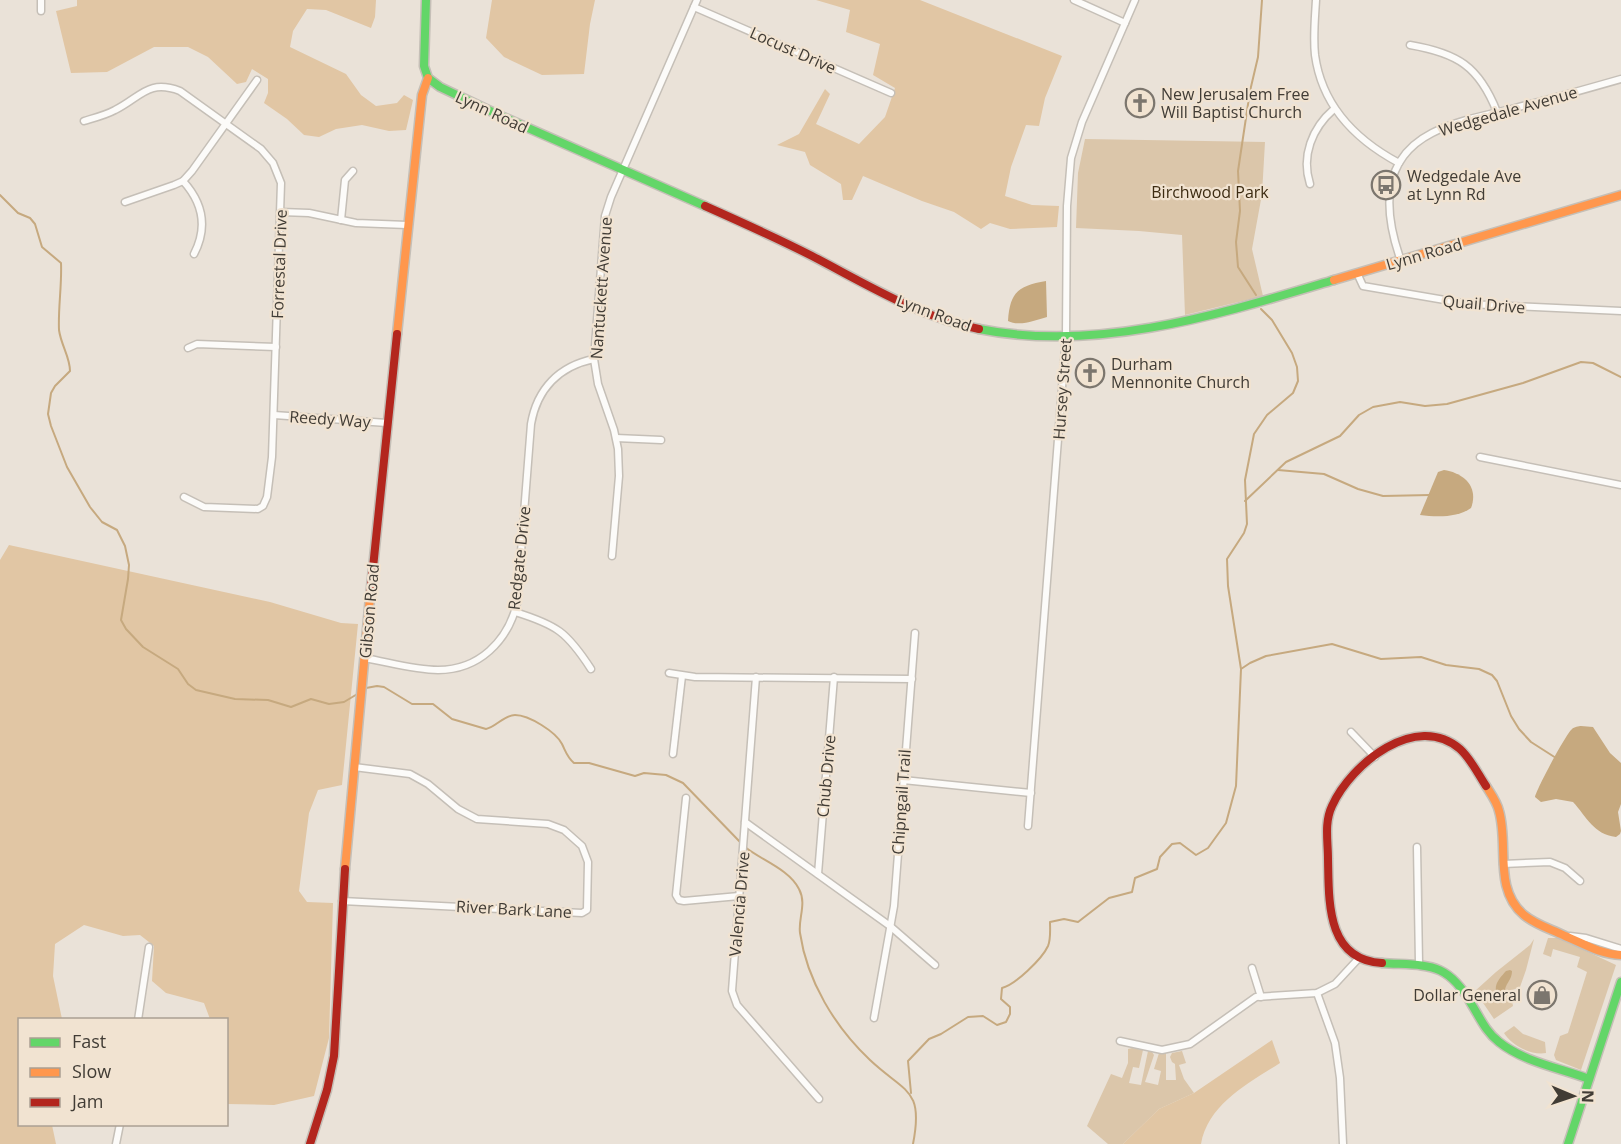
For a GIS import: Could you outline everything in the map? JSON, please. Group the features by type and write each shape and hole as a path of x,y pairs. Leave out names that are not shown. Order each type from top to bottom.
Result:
{"main road":[{"path":"426,0 424,56 428,78"},
{"name":"Lynn Road","path":"428,78 448,92 773,236 908,305 938,318 993,332 1066,336 1133,331 1213,316 1621,195"},
{"name":"Gibson Road","path":"310,1144 327,1090 334,1056 342,901 364,658 407,225 422,95 428,78"},
{"path":"1589,1078 1520,1054 1498,1042 1480,1018 1463,988 1442,970 1419,963 1374,964 1346,950 1331,922 1327,822 1332,803 1346,781 1393,744 1420,735 1446,742 1461,750 1498,809 1503,827 1504,881 1510,899 1519,912 1538,925 1584,945 1612,956 1621,955"},
{"path":"1568,1144 1621,981"}],"street":[{"path":"41,0 41,11"},
{"name":"Nantuckett Avenue","path":"612,556 619,465 616,438 598,384 594,359 605,216 622,170 697,0"},
{"path":"1074,0 1125,23"},
{"name":"Hursey Street","path":"1028,826 1066,336 1067,206 1072,153 1082,122 1135,0"},
{"path":"1316,0 1314,35 1317,65 1321,81 1334,109 1368,144 1399,163"},
{"name":"Locust Drive","path":"694,7 891,93"},
{"path":"1410,45 1436,49 1464,62 1480,78 1497,112"},
{"name":"Wedgedale Avenue","path":"1401,261 1393,237 1388,195 1399,163 1429,134 1460,122 1621,79"},
{"path":"124,201 183,181 257,80"},
{"name":"Forrestal Drive","path":"84,121 115,110 144,91 159,86 180,90 261,149 273,163 281,183 274,415 270,476 263,506 258,509 204,507 184,497"},
{"path":"1310,184 1307,169 1308,148 1319,127 1334,109"},
{"path":"341,220 345,180 353,171"},
{"path":"183,181 198,202 202,219 201,242 195,254"},
{"path":"281,212 309,213 356,223 407,225"},
{"name":"Quail Drive","path":"1357,273 1363,286 1450,302 1621,311"},
{"path":"188,348 197,344 276,347"},
{"name":"Redgate Drive","path":"364,658 436,670 460,667 490,652 507,632 515,612 533,414 542,393 555,377 573,365 594,359"},
{"name":"Reedy Way","path":"274,415 387,423"},
{"path":"616,438 661,440"},
{"path":"1480,457 1621,485"},
{"path":"515,612 542,620 562,632 571,640 591,669"},
{"name":"Chipngail Trail","path":"874,1018 894,906 915,633"},
{"path":"669,673 756,677 912,679"},
{"path":"673,754 682,675"},
{"name":"Valencia Drive","path":"756,677 732,991 736,1005 819,1099"},
{"name":"Chub Drive","path":"818,874 834,677"},
{"path":"1351,732 1375,757"},
{"name":"River Bark Lane","path":"342,901 582,913 586,910 588,862 582,846 564,830 548,824 477,819 458,809 428,784 410,774 354,767"},
{"path":"903,780 1030,794"},
{"path":"686,798 676,895 679,900 684,901 739,896"},
{"path":"745,822 890,926 935,964"},
{"path":"1417,847 1419,963"},
{"path":"1503,864 1550,862 1565,868 1580,881"},
{"path":"1567,936 1586,938 1621,949"},
{"path":"138,1018 149,947"},
{"path":"1120,1041 1162,1050 1190,1044 1256,997 1317,993 1335,984 1359,958"},
{"path":"1252,968 1261,997"},
{"path":"1317,993 1334,1041 1339,1068 1343,1144"},
{"path":"116,1144 120,1126"}],"green space":[{"name":"Birchwood Park","path":"1085,139 1265,142 1262,194 1252,249 1263,296 1185,315 1182,235 1076,228 1078,173"},
{"path":"1548,938 1558,938 1616,965 1581,1070 1556,1060 1554,1055 1560,1036 1568,1033 1587,972 1577,967 1580,957 1553,949 1551,957 1543,954"},
{"path":"1534,939 1520,987 1510,991 1513,1006 1494,1019 1475,991 1530,945"},
{"path":"1514,1026 1523,1034 1545,1042 1546,1053 1528,1051 1512,1042 1504,1033"},
{"path":"1128,1049 1143,1050 1139,1068 1133,1067 1129,1083 1141,1085 1148,1051 1154,1055 1145,1082 1158,1085 1161,1071 1154,1069 1159,1053 1166,1053 1166,1080 1176,1080 1175,1064 1170,1057 1172,1053 1182,1051 1186,1063 1179,1065 1184,1079 1194,1093 1159,1109 1123,1144 1108,1144 1087,1126 1111,1074 1122,1078 1128,1063"}],"shaded area":[{"path":"77,0 376,0 375,17 371,28 326,10 307,9 293,31 290,47 346,74 361,95 376,106 397,103 404,95 413,100 406,130 389,131 362,125 336,129 319,137 304,135 287,119 264,103 268,93 268,79 252,69 246,82 237,84 208,57 188,47 154,47 107,72 71,73 56,11 77,6"},
{"path":"492,0 595,0 584,74 542,75 504,57 486,38"},
{"path":"816,0 920,0 1062,56 1045,98 1039,126 1026,125 1011,167 1005,196 1032,205 1059,206 1057,227 1010,229 990,223 981,229 954,212 863,176 852,200 843,200 841,184 810,165 805,152 777,145 799,134 825,89 830,94 816,124 859,144 885,117 895,88 873,75 880,44 846,32 850,10"},
{"path":"1046,281 1047,317 1022,323 1008,321 1011,303 1017,292 1029,285"},
{"path":"1444,470 1458,474 1468,482 1473,494 1471,508 1453,515 1420,515 1438,472"},
{"path":"9,545 270,602 341,623 358,624 342,785 318,790 309,813 299,891 307,902 333,903 329,1038 314,1096 274,1105 228,1104 228,1018 210,1018 204,1003 166,993 152,981 154,946 140,935 123,936 84,925 55,944 53,976 62,1018 18,1018 18,1126 52,1126 56,1144 0,1144 0,560"},
{"path":"1593,727 1610,753 1621,763 1621,804 1618,812 1621,831 1616,837 1596,829 1573,802 1556,799 1541,802 1535,797 1569,733 1573,728"},
{"path":"1510,970 1512,975 1505,989 1506,996 1501,1000 1496,992 1496,985 1506,971"},
{"path":"1272,1040 1280,1063 1243,1087 1221,1106 1205,1130 1201,1144 1123,1144 1159,1109 1194,1093"}],"waterway":[{"path":"1256,295 1238,267 1236,242 1240,211 1238,171 1250,91 1258,57 1262,0"},
{"path":"0,195 18,213 30,218 35,224 42,247 61,263 59,330 70,371 51,393 48,414 67,467 90,507 102,522 117,530 125,546 129,565 121,620 126,629 143,647 178,669 188,684 196,690 235,699 268,700 291,707 311,699 329,704 344,702 359,693"},
{"path":"911,1093 908,1061 929,1039 968,1017 983,1016 997,1025 1006,1022 1010,1014 1010,1007 1001,999 1002,988 1021,977 1045,951 1050,940 1050,922 1064,919 1078,922 1109,898 1132,892 1135,878 1157,869 1160,857 1172,844 1180,843 1196,855 1208,848 1226,823 1236,786 1241,669 1228,586 1227,559 1244,533 1247,524 1245,480 1254,434 1267,415 1293,393 1298,381 1297,367 1292,353 1272,320 1261,309"},
{"path":"1245,501 1286,462 1340,436 1359,415 1373,407 1400,402 1425,406 1447,404 1523,383 1581,362 1593,363 1621,377"},
{"path":"1278,470 1324,474 1358,489 1383,496 1430,495"},
{"path":"1241,669 1266,656 1332,644 1381,659 1421,657 1446,665 1479,669 1492,675 1497,681 1511,716 1519,729 1531,742 1556,758"},
{"path":"366,688 384,687 412,704 433,704 452,719 486,729 507,717 521,716 534,721 554,734 574,763 589,763 635,776 644,773 666,775 683,783 741,843"},
{"path":"745,847 782,870 799,889 802,900 800,933 816,986 834,1018 857,1047 909,1093 916,1112 913,1144"}],"traffic: fast":[{"path":"426,0 424,66 428,78 440,87 705,206"},
{"path":"979,329 1024,335 1069,336 1114,333 1203,317 1334,280"},
{"path":"1382,963 1424,966 1444,973 1463,990 1487,1029 1499,1042 1531,1060 1589,1079"},
{"path":"1568,1144 1621,982"}],"traffic: slow":[{"path":"397,334 422,95 428,78"},
{"path":"1334,280 1621,195"},
{"path":"345,869 370,597"},
{"path":"1486,786 1499,811 1502,824 1505,880 1514,904 1524,915 1539,924 1592,948 1621,955"}],"traffic: jam":[{"path":"705,206 786,243 914,308 957,324 979,329"},
{"path":"370,597 397,334"},
{"path":"1382,963 1364,959 1350,951 1334,926 1329,893 1327,825 1332,806 1341,790 1369,759 1405,739 1424,736 1443,739 1460,749 1486,786"},
{"path":"310,1144 327,1090 334,1056 345,869"}],"place":[{"name":"New Jerusalem Free Will Baptist Church","path":"1140,103"},
{"name":"Wedgedale Ave at Lynn Rd","path":"1386,185"},
{"name":"Durham Mennonite Church","path":"1090,373"},
{"name":"Dollar General","path":"1542,995"}]}
